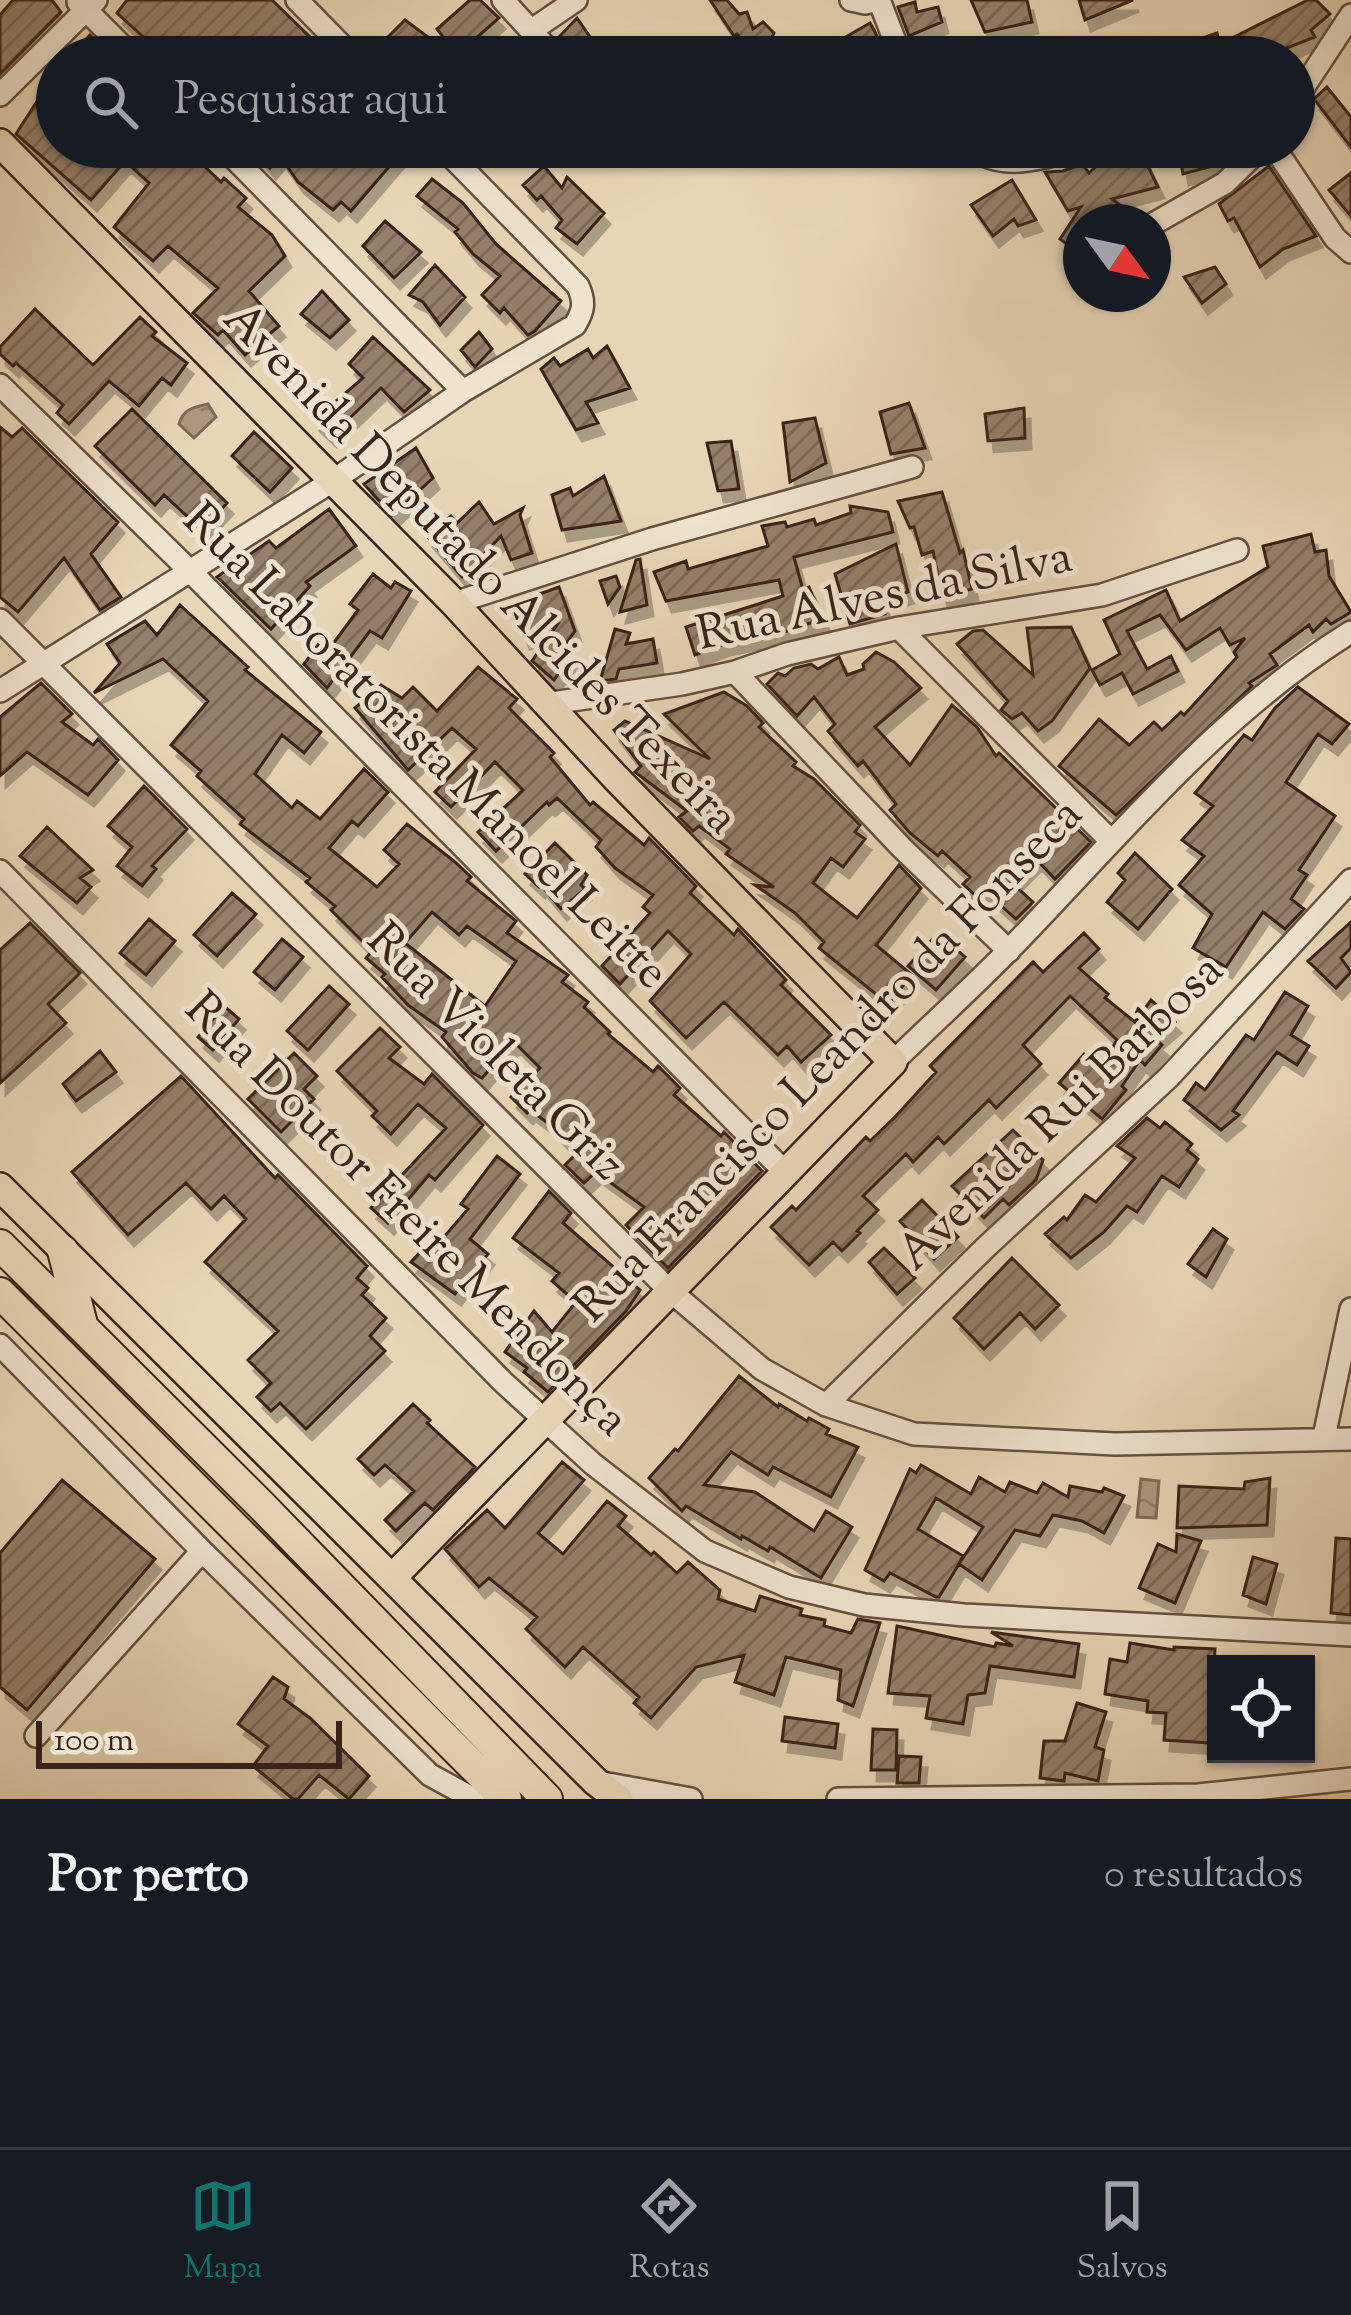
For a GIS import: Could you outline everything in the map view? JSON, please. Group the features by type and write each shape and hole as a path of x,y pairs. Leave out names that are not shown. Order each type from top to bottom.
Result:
{"highway":[{"path":"0,1245 547,1799"},
{"path":"63,1251 82,1324"},
{"path":"0,1293 506,1799"}],"main road":[{"name":"Avenida Deputado Alcides Texeira","path":"0,142 454,603 545,704 892,1062"},
{"name":"Rua Francisco Leandro da Fonseca","path":"393,1577 892,1062"},
{"path":"0,1187 608,1791"}],"street":[{"path":"297,0 332,36"},
{"path":"503,0 537,36"},
{"path":"532,30 576,0"},
{"path":"851,0 866,4 879,0 893,36"},
{"path":"55,36 86,3 115,36"},
{"path":"1315,67 1351,15"},
{"path":"1315,58 1323,54"},
{"path":"0,95 36,56"},
{"path":"244,168 463,391"},
{"path":"0,691 334,480 463,391 575,326 584,300 578,286 463,168"},
{"path":"1171,214 1225,183 1240,168"},
{"path":"1288,168 1335,238 1351,252"},
{"name":"Rua Laboratorista Manoel Leitte","path":"0,385 785,1172"},
{"path":"454,603 652,539 911,466"},
{"name":"Rua Alves da Silva","path":"545,704 735,672 787,654 899,628 1102,595 1237,550"},
{"name":"Rua Violeta Griz","path":"0,620 668,1289 762,1369 826,1405 888,1428 962,1438 1115,1444 1351,1438"},
{"path":"899,628 1110,840"},
{"name":"Rua Francisco Leandro da Fonseca","path":"892,1062 1009,951 1193,757 1260,698 1351,632"},
{"path":"735,672 902,848 1009,951"},
{"name":"Rua Doutor Freire Mendonça","path":"0,871 545,1420 645,1508 705,1551 789,1587 865,1604 964,1616 1351,1635"},
{"name":"Avenida Rui Barbosa","path":"826,1405 899,1330 1169,1077 1351,880"},
{"path":"1324,1437 1351,1310"},
{"path":"0,1345 430,1775 473,1799"},
{"path":"36,1736 202,1551"},
{"path":"838,1799 1198,1795 1351,1779"},
{"path":"608,1791 691,1799"}],"water":[{"path":"208,404 216,417 194,438 179,424 181,419"},
{"path":"1141,1479 1159,1481 1156,1518 1137,1517"}],"building":[{"path":"13,0 52,0 61,12 0,74 0,15"},
{"path":"127,0 272,0 309,36 142,36 117,13"},
{"path":"470,0 480,0 499,18 479,36 442,36 437,29"},
{"path":"710,0 727,0 739,14 747,12 753,29 763,22 774,33 734,36"},
{"path":"971,0 1027,0 1032,22 985,32"},
{"path":"1079,0 1133,0 1085,20"},
{"path":"1308,0 1316,0 1330,14 1311,30 1314,36 1236,36"},
{"path":"915,2 917,12 938,7 942,22 909,36 898,7"},
{"path":"577,18 590,36 560,36"},
{"path":"405,20 427,36 389,36"},
{"path":"870,23 877,36 847,36"},
{"path":"1327,87 1351,117 1351,147 1315,100"},
{"path":"36,103 36,152 16,134"},
{"path":"55,168 119,168 91,200"},
{"path":"133,168 206,168 246,198 238,207 272,235 285,256 249,291 279,326 245,355 223,330 218,335 193,313 218,288 168,246 153,261 114,227 149,183"},
{"path":"288,168 388,168 351,211 341,202 333,210"},
{"path":"546,168 562,188 567,177 604,213 577,244 556,228 562,220 541,196 537,200 523,185"},
{"path":"1085,168 1089,173 1094,168 1149,168 1158,187 1112,199 1119,204 1064,204 1045,172"},
{"path":"1270,168 1316,236 1283,249 1260,267 1234,218 1228,221 1219,204"},
{"path":"1351,173 1351,216 1329,190"},
{"path":"432,179 463,203 496,244 561,301 535,331 528,335 504,308 500,313 482,295 500,276 473,254 455,232 458,229 417,196"},
{"path":"1012,180 1036,220 1018,226 1014,219 993,236 971,205"},
{"path":"385,221 421,252 394,278 363,246"},
{"path":"435,265 465,297 440,325 423,302 409,295"},
{"path":"1215,267 1226,284 1202,303 1184,277"},
{"path":"322,291 349,320 330,338 301,314"},
{"path":"35,309 93,365 140,317 156,332 152,336 187,363 171,385 162,378 139,406 109,381 69,424 57,413 63,405 0,354 0,347"},
{"path":"479,332 492,349 475,367 461,350"},
{"path":"373,337 430,390 404,412 381,388 331,436 314,420 363,378 349,364"},
{"path":"607,346 630,388 586,402 598,423 576,430 541,369 554,358 560,366 588,349 593,358"},
{"path":"909,403 925,448 891,454 880,412"},
{"path":"1024,408 1025,438 988,441 985,414"},
{"path":"132,409 227,503 202,530 164,495 155,505 95,446"},
{"path":"815,418 826,463 790,482 783,423"},
{"path":"0,427 12,437 22,428 118,522 91,554 121,597 100,610 64,558 18,612 0,597"},
{"path":"254,432 292,468 270,492 232,456"},
{"path":"731,441 739,489 718,491 707,443"},
{"path":"416,448 433,478 392,515 364,484"},
{"path":"604,476 621,521 562,530 552,495 570,488 573,496"},
{"path":"942,492 972,589 942,597 933,551 922,555 914,527 910,528 898,501"},
{"path":"479,502 494,524 523,508 520,515 532,553 511,560 501,536 462,577 427,536 451,516 457,523"},
{"path":"850,506 888,512 893,532 794,557 803,590 809,587 823,619 695,655 686,627 783,596 779,580 666,601 654,572 686,561 688,569 768,546 762,526 785,522 787,527 814,519 816,525 851,513"},
{"path":"329,509 356,546 306,582 310,586 271,629 217,577 269,541 276,548"},
{"path":"1311,534 1315,552 1326,550 1329,576 1351,612 1331,624 1326,619 1313,632 1309,625 1270,654 1277,665 1249,683 1252,686 1116,815 1059,766 1099,719 1129,745 1154,722 1162,730 1181,712 1184,715 1237,657 1234,652 1245,638 1230,645 1220,628 1186,650 1160,615 1127,631 1147,669 1171,656 1178,671 1133,694 1122,673 1100,685 1092,670 1120,654 1104,620 1166,590 1180,621 1268,567 1263,546"},
{"path":"896,544 908,592 882,600 885,614 850,624 835,574"},
{"path":"640,559 647,605 620,612 636,560"},
{"path":"373,574 391,588 395,582 411,591 382,638 370,631 327,688 304,664 318,645 327,652 358,610 350,604"},
{"path":"616,576 620,587 608,604 600,581"},
{"path":"559,587 575,631 563,648 572,655 554,680 532,661 557,625 524,638 512,604"},
{"path":"180,605 248,667 245,670 321,732 304,753 282,735 255,774 292,808 297,801 320,819 364,769 388,792 358,826 352,821 329,848 377,887 399,864 384,850 407,824 516,921 507,933 568,975 562,982 588,1002 584,1007 608,1034 653,1072 658,1066 680,1088 674,1095 721,1136 724,1132 762,1171 668,1268 626,1225 644,1207 596,1172 584,1183 565,1165 577,1153 549,1124 530,1110 527,1113 511,1097 540,1068 514,1042 482,1078 473,1073 442,1037 446,1032 408,1005 366,958 372,951 331,910 335,906 306,882 310,878 240,824 244,819 171,745 208,701 163,659 94,693 120,663 107,644 145,621 157,635","holes":["432,912 459,935 467,926 516,961 485,1006 405,943"]},
{"path":"1071,627 1090,668 1052,721 1038,731 1022,713 1012,719 1001,710 1008,701 957,644 973,631 983,630 1033,675 1027,628"},
{"path":"615,629 630,633 626,644 653,639 657,663 619,669 616,679 600,681"},
{"path":"876,652 921,688 875,727 910,765 952,705 977,727 996,756 999,753 1091,842 1055,879 1036,859 1012,883 1033,902 1016,919 982,889 976,896 963,884 970,877 942,851 938,856 910,833 890,810 896,804 863,761 858,766 828,731 835,724 814,697 797,716 767,684 778,673 785,676 811,664 818,669 839,657 847,675 864,669 863,664"},
{"path":"478,667 517,699 509,708 554,753 550,757 590,805 593,802 644,845 649,838 696,886 690,893 734,935 738,929 786,980 781,985 831,1035 801,1062 787,1046 778,1055 724,1002 686,1038 650,1001 691,954 668,931 620,984 602,966 650,913 643,907 653,895 615,868 596,847 601,840 557,798 496,851 478,832 523,790 495,762 451,807 435,792 476,749 452,728 408,770 355,708 381,685 402,698 413,687 437,711"},
{"path":"41,683 72,714 62,722 93,745 98,739 118,760 88,795 27,752 0,776 0,717"},
{"path":"1298,687 1349,724 1332,744 1318,734 1286,782 1335,816 1299,870 1307,875 1291,899 1304,909 1285,929 1263,912 1226,967 1193,948 1212,914 1179,885 1204,856 1182,840 1213,806 1195,793 1244,735 1252,740 1275,708"},
{"path":"724,692 747,706 763,723 759,727 796,762 793,766 814,779 860,825 855,832 865,839 843,867 831,858 813,883 857,918 899,865 921,888 876,945 912,975 888,1004 819,948 824,942 795,913 755,885 774,887 726,854 730,849 699,826 693,831 679,817 687,811 635,772 641,766 614,730 625,721 710,759 664,714"},
{"path":"144,786 187,829 152,866 156,869 142,886 117,866 132,847 108,826"},
{"path":"47,827 93,870 80,878 91,887 77,903 20,856"},
{"path":"555,843 587,875 581,885 585,889 561,909 525,874"},
{"path":"1135,853 1172,889 1138,929 1107,902 1125,880 1118,873"},
{"path":"232,893 256,914 217,956 194,935"},
{"path":"149,919 175,941 146,975 120,953"},
{"path":"1351,922 1351,948 1341,958 1351,972 1336,988 1308,961"},
{"path":"30,923 80,973 48,1004 66,1023 0,1083 0,950"},
{"path":"938,933 965,957 936,990 908,966"},
{"path":"1084,933 1099,949 1079,968 1108,994 1105,998 1135,1022 1151,1000 1175,1022 1155,1039 1162,1045 1145,1065 1140,1060 1122,1086 1126,1090 1102,1119 1059,1083 1084,1054 1100,1067 1117,1040 1070,996 1023,1045 1041,1064 996,1108 989,1100 944,1144 938,1137 913,1162 906,1154 863,1196 878,1210 857,1231 860,1233 842,1251 833,1242 809,1265 771,1227 792,1206 796,1210 866,1137 870,1141 896,1116 936,1072 930,1066 1033,962 1043,972"},
{"path":"282,939 303,957 275,990 254,972"},
{"path":"329,986 349,1004 308,1050 287,1031"},
{"path":"1285,992 1308,1006 1291,1035 1309,1046 1297,1065 1277,1052 1233,1111 1239,1115 1221,1130 1184,1100 1196,1083 1205,1090 1246,1035 1254,1040"},
{"path":"224,1006 239,1019 213,1050 198,1037"},
{"path":"380,1028 400,1047 389,1058 424,1084 432,1074 483,1125 435,1180 429,1175 388,1223 371,1208 446,1128 418,1104 391,1134 372,1116 377,1111 337,1071"},
{"path":"100,1051 116,1072 76,1101 63,1084"},
{"path":"294,1053 317,1076 304,1089 314,1099 281,1132 248,1099"},
{"path":"181,1076 275,1178 278,1175 367,1266 357,1278 368,1288 362,1295 386,1318 370,1336 385,1351 306,1429 280,1403 271,1411 257,1397 271,1383 248,1360 278,1331 205,1262 246,1219 224,1196 211,1209 186,1183 128,1235 72,1172"},
{"path":"1147,1118 1160,1128 1165,1122 1192,1144 1187,1150 1198,1159 1179,1187 1162,1176 1137,1212 1127,1206 1071,1258 1045,1234 1064,1217 1067,1220 1085,1195 1096,1202 1135,1158 1117,1146"},
{"path":"1013,1130 1043,1160 1036,1180 1009,1205 1003,1199 984,1218 952,1186"},
{"path":"497,1156 520,1174 470,1239 488,1254 455,1294 411,1262 435,1236 444,1237 468,1209 461,1204"},
{"path":"549,1191 571,1213 563,1223 640,1290 626,1311 548,1392 505,1352 534,1311 552,1332 576,1302 552,1281 559,1273 513,1238"},
{"path":"922,1200 958,1237 934,1259 900,1221"},
{"path":"1213,1229 1227,1239 1206,1277 1188,1264"},
{"path":"884,1248 915,1278 897,1294 869,1262"},
{"path":"1012,1258 1059,1305 1035,1329 1020,1313 984,1349 954,1318"},
{"path":"739,1376 778,1407 809,1418 829,1429 826,1434 858,1447 831,1497 773,1467 768,1475 731,1452 704,1485 755,1492 814,1531 826,1511 852,1527 821,1578 686,1506 682,1511 649,1478 678,1451"},
{"path":"413,1404 475,1467 433,1510 425,1503 396,1531 385,1520 414,1491 385,1465 374,1475 358,1459"},
{"path":"562,1462 584,1480 538,1533 563,1554 607,1501 626,1516 618,1526 677,1573 688,1562 720,1590 718,1599 755,1611 760,1596 802,1609 800,1615 825,1620 824,1626 851,1633 858,1619 880,1623 853,1706 838,1700 841,1670 786,1657 774,1695 735,1682 744,1655 696,1667 651,1718 634,1703 639,1697 583,1647 565,1667 526,1629 537,1617 489,1578 479,1587 445,1549 487,1510 505,1528"},
{"path":"921,1465 971,1494 979,1477 1005,1492 1010,1482 1037,1493 1043,1483 1068,1497 1070,1486 1102,1492 1104,1488 1124,1496 1104,1533 1082,1521 1053,1515 1040,1536 1015,1530 982,1580 959,1564 936,1597 890,1573 884,1581 865,1570 910,1469 916,1473","holes":["936,1498 983,1527 959,1564 963,1556 918,1529"]},
{"path":"1270,1478 1267,1525 1177,1528 1179,1486 1244,1489 1245,1482"},
{"path":"62,1480 155,1559 27,1710 0,1687 0,1553"},
{"path":"1177,1534 1201,1541 1175,1603 1139,1588 1158,1544 1176,1552"},
{"path":"1336,1538 1351,1539 1351,1615 1331,1613"},
{"path":"1253,1557 1277,1564 1266,1604 1243,1595"},
{"path":"897,1626 995,1647 996,1643 1013,1646 991,1632 1079,1644 1074,1677 990,1666 985,1693 968,1695 963,1724 926,1718 930,1696 888,1693"},
{"path":"1130,1643 1174,1650 1215,1649 1215,1655 1207,1655 1207,1743 1164,1740 1166,1713 1147,1712 1148,1701 1105,1694 1110,1659 1127,1662"},
{"path":"273,1677 288,1687 284,1699 369,1776 349,1799 319,1775 293,1799 253,1766 268,1746 238,1724"},
{"path":"1077,1703 1106,1712 1095,1747 1104,1750 1098,1781 1065,1773 1064,1781 1040,1778 1044,1741 1065,1741"},
{"path":"785,1717 838,1724 835,1748 782,1741"},
{"path":"873,1729 897,1730 896,1770 871,1770"},
{"path":"899,1756 921,1757 919,1783 897,1783"}]}
